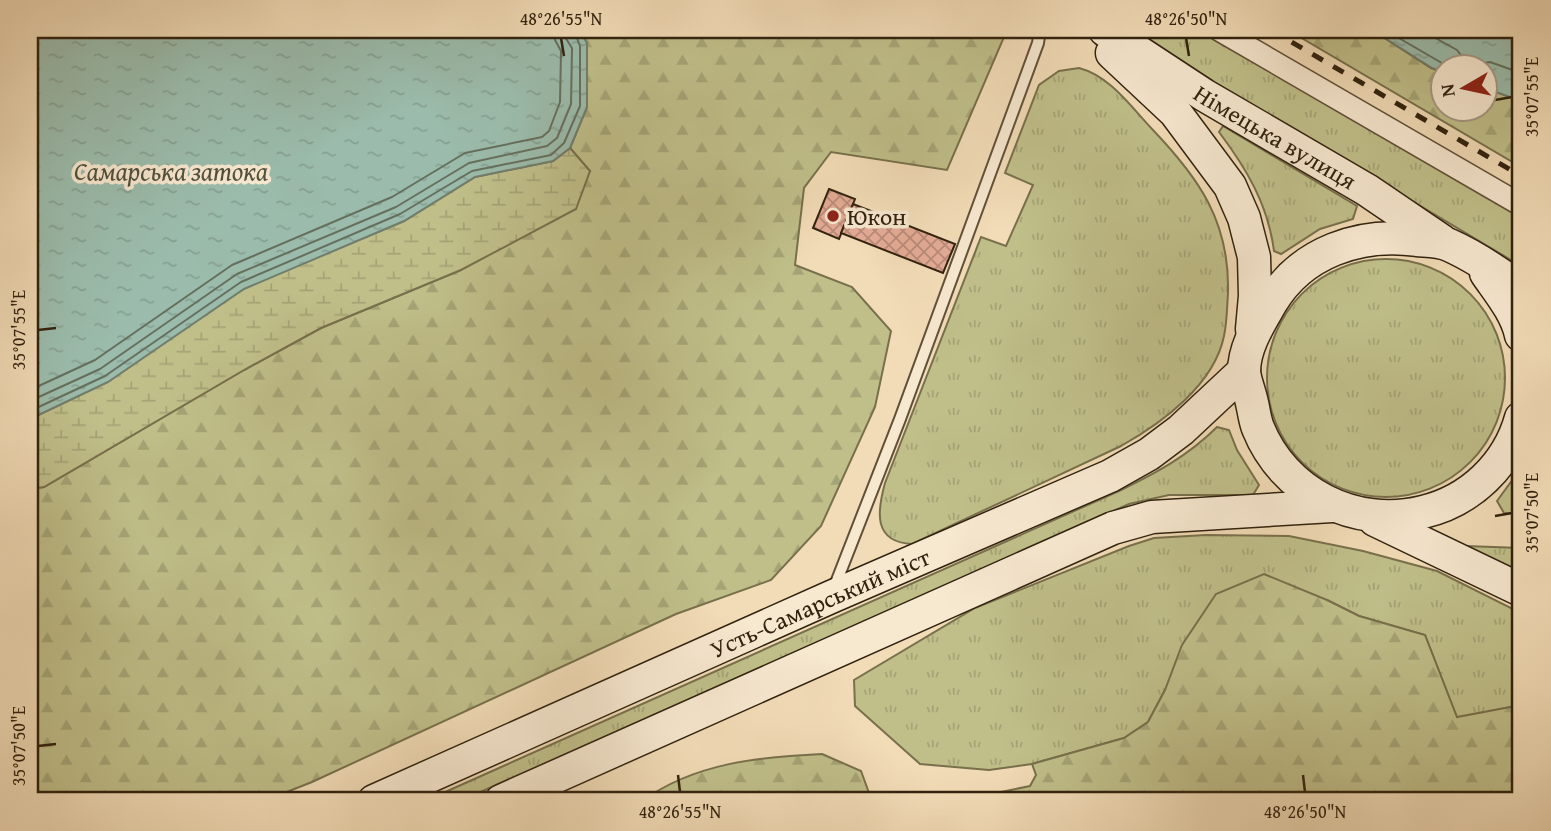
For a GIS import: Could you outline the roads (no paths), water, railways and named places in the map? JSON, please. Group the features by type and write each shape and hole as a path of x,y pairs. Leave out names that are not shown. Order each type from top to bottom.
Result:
{"main road":[{"name":"Німецька вулиця","path":"1088,30 1175,112 1230,186 1244,218 1254,257 1252,336"},
{"name":"Німецька вулиця","path":"1105,30 1204,95 1367,190 1446,244 1521,289"},
{"path":"1446,244 1373,238 1338,246 1306,264 1279,289 1252,336 1244,371 1258,428 1275,460 1301,487 1332,506 1367,516 1521,590"},
{"path":"1477,261 1502,295 1521,335"},
{"name":"Усть-Самарський міст","path":"374,801 831,597 1111,476 1149,454 1181,430 1244,371"},
{"path":"1367,516 1404,517 1439,508 1471,491 1498,466 1517,434 1521,418"},
{"name":"Усть-Самарський міст","path":"501,801 1113,528 1152,517 1332,506"}],"street":[{"path":"1219,30 1521,205"}],"lane":[{"path":"831,597 905,406 1029,69 1040,30"}],"water":[{"name":"Самарська затока","path":"30,30 579,30 587,43 587,107 570,148 553,161 475,177 404,221 244,289 108,382 30,419"},
{"path":"1372,30 1521,30 1521,101 1498,93 1498,52 1428,52 1428,65"}],"railway":[{"path":"1271,30 1521,176"}],"place":[{"name":"Юкон","path":"833,216"}]}
